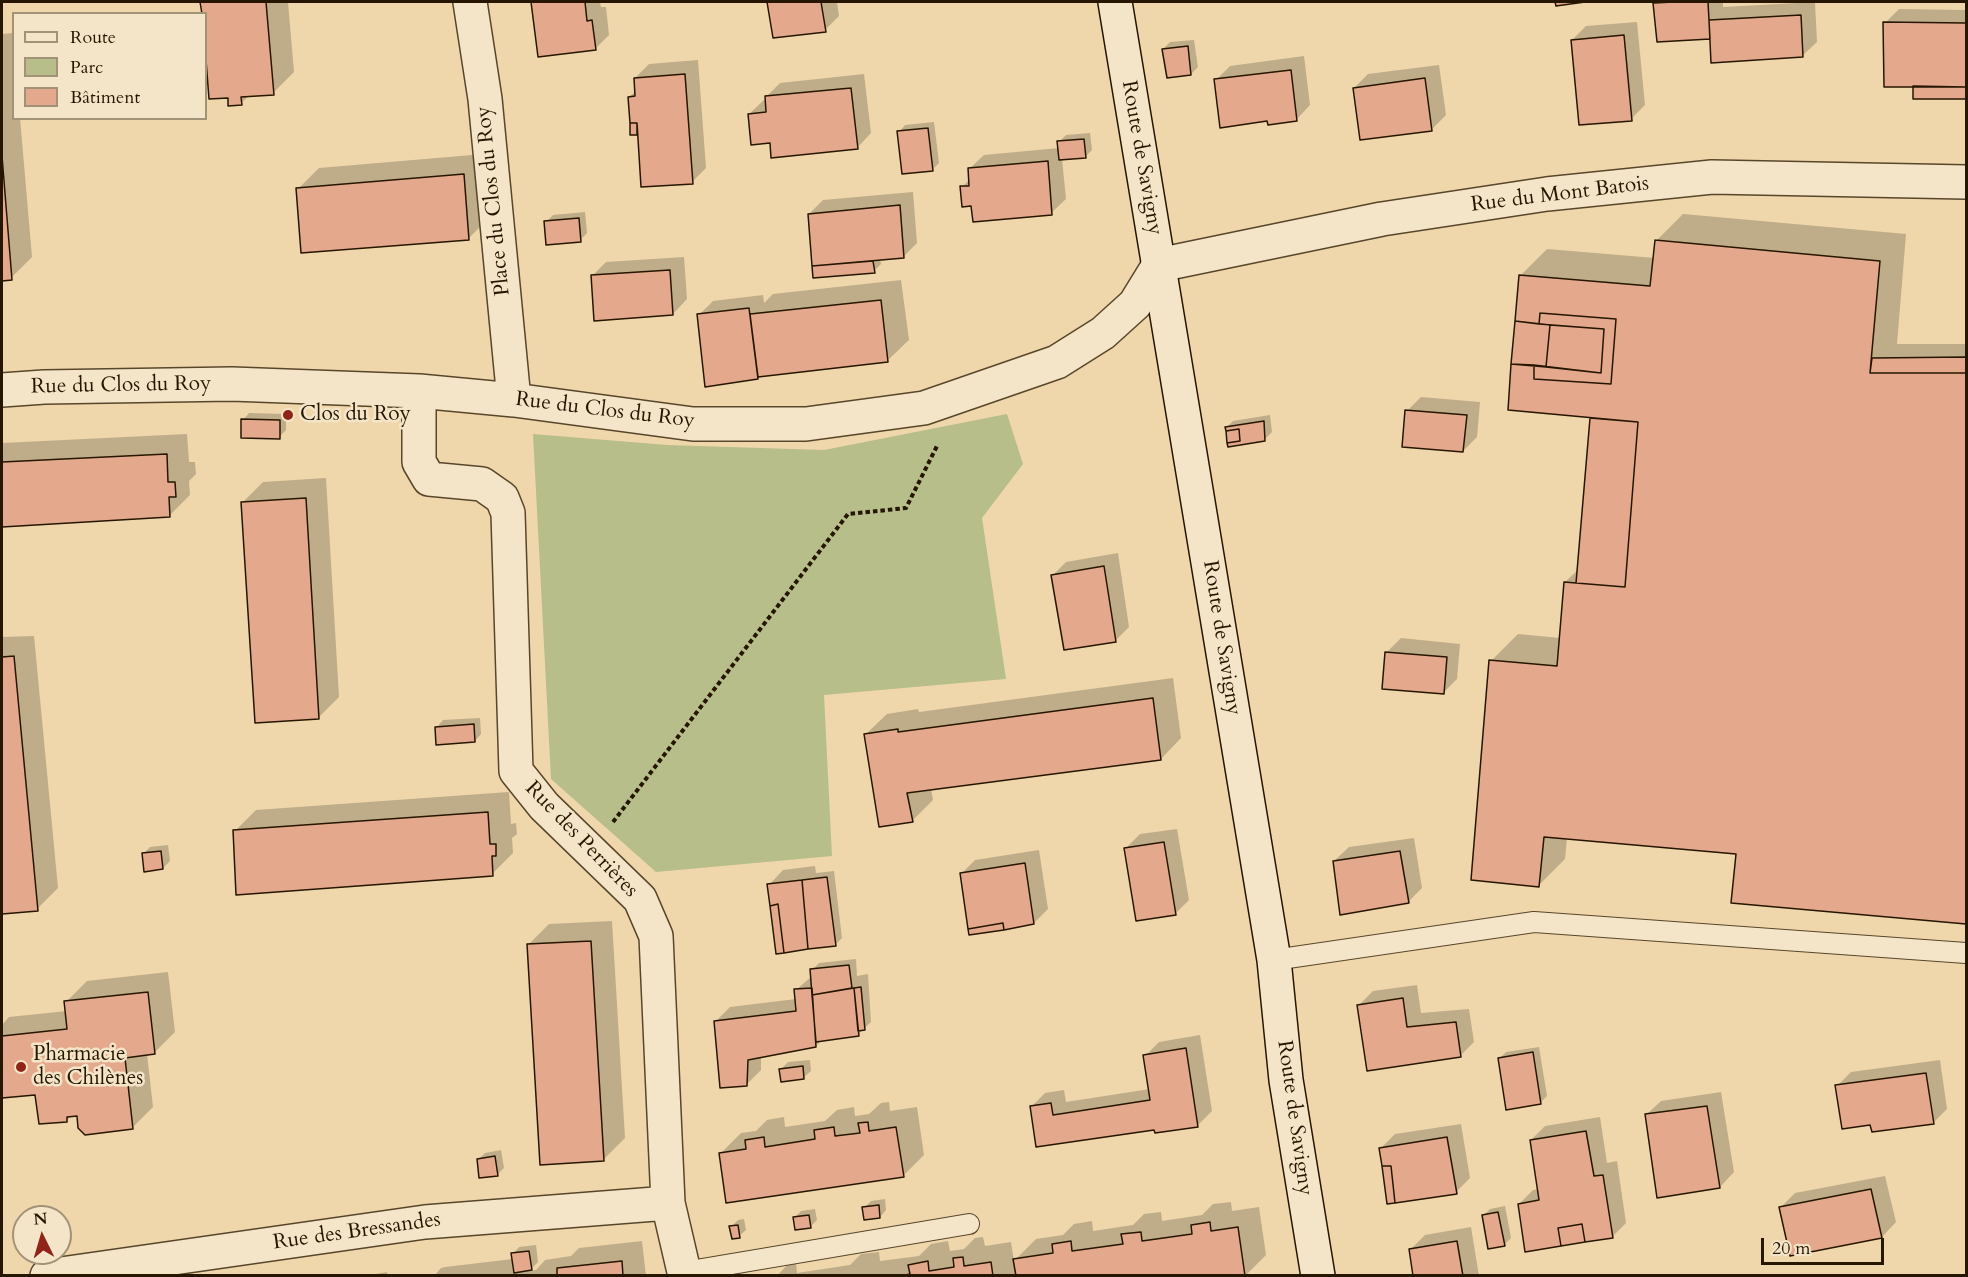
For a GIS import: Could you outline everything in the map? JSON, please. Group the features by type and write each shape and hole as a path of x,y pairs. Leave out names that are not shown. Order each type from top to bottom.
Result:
{"street":[{"name":"Place du Clos du Roy","path":"470,2 484,99 514,400"},
{"name":"Route de Savigny","path":"1115,2 1275,960 1286,1080 1318,1275"},
{"name":"Rue du Mont Batois","path":"1159,265 1382,219 1547,194 1712,177 1966,182"},
{"name":"Rue du Clos du Roy","path":"2,390 44,387 232,384 419,391 514,400 693,424 806,424 924,408 1057,362 1103,333 1135,304 1159,265"},
{"name":"Rue des Perrières","path":"419,391 419,462 429,479 482,484 502,498 508,513 516,771 543,806 640,899 656,936 668,1203 685,1274"},
{"name":"Rue des Bressandes","path":"47,1275 425,1222 668,1203"}],"lane":[{"path":"1275,960 1534,922 1966,953"},
{"path":"685,1274 969,1224"}],"path":[{"path":"591,851 848,514 906,508 942,436"}],"green space":[{"path":"1007,414 1023,464 982,518 1006,679 824,695 832,856 656,872 551,779 533,434 667,445 824,450"}],"building":[{"path":"200,2 266,2 274,95 241,97 242,105 228,106 228,98 209,99 207,12 202,12"},
{"path":"531,2 585,2 587,21 592,20 596,50 538,57"},
{"path":"767,2 821,2 826,32 773,38"},
{"path":"1555,2 1585,2 1556,6"},
{"path":"1708,2 1710,39 1657,42 1653,3"},
{"path":"1801,15 1803,57 1711,63 1709,20"},
{"path":"1883,22 1966,23 1966,87 1884,87"},
{"path":"1624,35 1632,121 1579,125 1571,40"},
{"path":"1188,46 1191,75 1167,78 1162,49"},
{"path":"1291,70 1297,121 1268,125 1267,121 1220,128 1214,79"},
{"path":"685,74 693,184 641,187 637,123 630,123 628,97 635,96 634,78"},
{"path":"1425,78 1432,131 1360,140 1353,88"},
{"path":"1913,86 1966,87 1966,99 1913,99"},
{"path":"851,88 858,149 771,158 770,143 751,145 748,114 766,112 765,96"},
{"path":"630,123 637,123 637,135 630,135"},
{"path":"928,128 933,171 902,174 897,131"},
{"path":"1084,139 1086,158 1059,160 1057,141"},
{"path":"2,156 12,280 2,281"},
{"path":"1048,161 1052,215 973,222 971,206 962,207 960,186 969,186 968,168"},
{"path":"464,174 469,240 301,253 296,188"},
{"path":"900,205 904,258 812,266 808,214"},
{"path":"579,218 581,242 546,245 544,221"},
{"path":"1655,240 1880,261 1870,373 1966,373 1966,924 1731,903 1736,854 1544,837 1539,887 1471,880 1489,660 1557,666 1564,582 1625,587 1638,422 1508,410 1511,364 1534,365 1534,379 1611,384 1616,319 1540,313 1539,324 1515,321 1519,275 1650,286"},
{"path":"873,261 875,273 813,278 812,266"},
{"path":"670,270 673,315 594,321 591,275"},
{"path":"881,300 888,362 758,377 750,314"},
{"path":"749,308 758,379 705,387 697,314"},
{"path":"1540,313 1616,319 1611,384 1534,379 1534,365 1601,373 1604,329 1539,324"},
{"path":"1515,321 1550,325 1546,367 1511,364"},
{"path":"1550,325 1604,329 1601,373 1546,367"},
{"path":"1966,357 1966,373 1870,373 1872,358"},
{"path":"1405,410 1467,415 1463,452 1402,447"},
{"path":"1590,418 1638,422 1625,587 1576,583"},
{"path":"241,419 280,420 280,439 241,438"},
{"path":"1264,421 1265,441 1228,447 1227,443 1240,441 1239,429 1226,431 1225,427"},
{"path":"1239,429 1240,441 1227,443 1226,431"},
{"path":"167,454 168,482 175,482 176,497 169,497 170,517 2,527 2,462"},
{"path":"306,498 319,719 255,723 241,502"},
{"path":"1104,566 1116,642 1064,650 1051,575"},
{"path":"1385,652 1447,657 1444,694 1382,689"},
{"path":"14,656 38,911 2,914 2,657"},
{"path":"1153,698 1161,760 907,793 913,822 879,827 864,734 898,729 898,732"},
{"path":"474,724 475,742 436,745 435,727"},
{"path":"488,812 490,844 496,844 496,856 492,856 493,876 236,895 233,830"},
{"path":"1164,842 1176,915 1136,921 1124,848"},
{"path":"161,851 163,869 144,872 142,853"},
{"path":"1400,851 1409,903 1340,915 1333,861"},
{"path":"1025,863 1034,924 1004,930 1003,923 968,929 960,873"},
{"path":"827,877 836,946 808,949 802,880"},
{"path":"802,880 808,949 784,953 778,904 770,906 767,884"},
{"path":"778,904 784,953 776,954 770,906"},
{"path":"1003,923 1004,930 969,935 968,929"},
{"path":"591,941 604,1161 540,1165 527,944"},
{"path":"849,965 852,988 812,995 810,969"},
{"path":"861,987 865,1030 858,1031 854,988"},
{"path":"812,988 816,1047 748,1060 747,1086 720,1088 714,1021 796,1011 794,989"},
{"path":"854,988 859,1036 816,1042 812,995"},
{"path":"148,992 155,1054 125,1058 133,1129 85,1135 78,1128 77,1116 67,1117 67,1122 39,1124 35,1095 2,1098 2,1036 67,1029 64,1001"},
{"path":"1403,998 1407,1027 1456,1022 1461,1057 1367,1071 1357,1005"},
{"path":"1186,1048 1198,1127 1155,1133 1154,1130 1036,1147 1030,1106 1051,1103 1053,1115 1150,1100 1143,1055"},
{"path":"1533,1052 1541,1104 1506,1110 1498,1058"},
{"path":"803,1066 804,1079 781,1082 779,1069"},
{"path":"1926,1073 1934,1124 1872,1132 1870,1125 1842,1129 1835,1085"},
{"path":"1707,1106 1720,1188 1657,1198 1645,1114"},
{"path":"868,1122 869,1131 896,1127 904,1177 726,1203 719,1153 746,1149 745,1140 764,1137 765,1147 815,1139 814,1130 834,1127 835,1136 860,1133 858,1123"},
{"path":"1586,1131 1594,1176 1603,1175 1613,1238 1585,1242 1582,1224 1558,1228 1561,1246 1525,1252 1518,1204 1539,1200 1530,1140"},
{"path":"1447,1137 1457,1194 1395,1203 1391,1166 1382,1166 1379,1148"},
{"path":"495,1156 498,1176 479,1178 477,1159"},
{"path":"1382,1166 1391,1166 1395,1203 1387,1204"},
{"path":"1871,1189 1882,1238 1790,1256 1779,1207"},
{"path":"879,1205 880,1218 864,1220 862,1207"},
{"path":"1498,1212 1505,1246 1488,1249 1482,1215"},
{"path":"809,1215 811,1228 795,1230 793,1217"},
{"path":"1210,1222 1211,1231 1238,1227 1245,1276 1016,1276 1013,1259 1053,1253 1052,1244 1071,1241 1072,1251 1123,1244 1121,1234 1141,1232 1142,1241 1192,1234 1191,1225"},
{"path":"1582,1224 1585,1242 1561,1246 1558,1228"},
{"path":"738,1225 740,1238 732,1239 729,1226"},
{"path":"1457,1241 1463,1276 1413,1276 1409,1249"},
{"path":"529,1251 532,1270 514,1273 511,1253"},
{"path":"963,1257 964,1266 991,1262 993,1276 900,1276 910,1274 908,1265 928,1261 929,1271 954,1267 953,1258"},
{"path":"622,1261 623,1276 555,1276 557,1268"}],"place":[{"name":"Clos du Roy","path":"288,415"},
{"name":"Pharmacie des Chilènes","path":"21,1067"}]}
